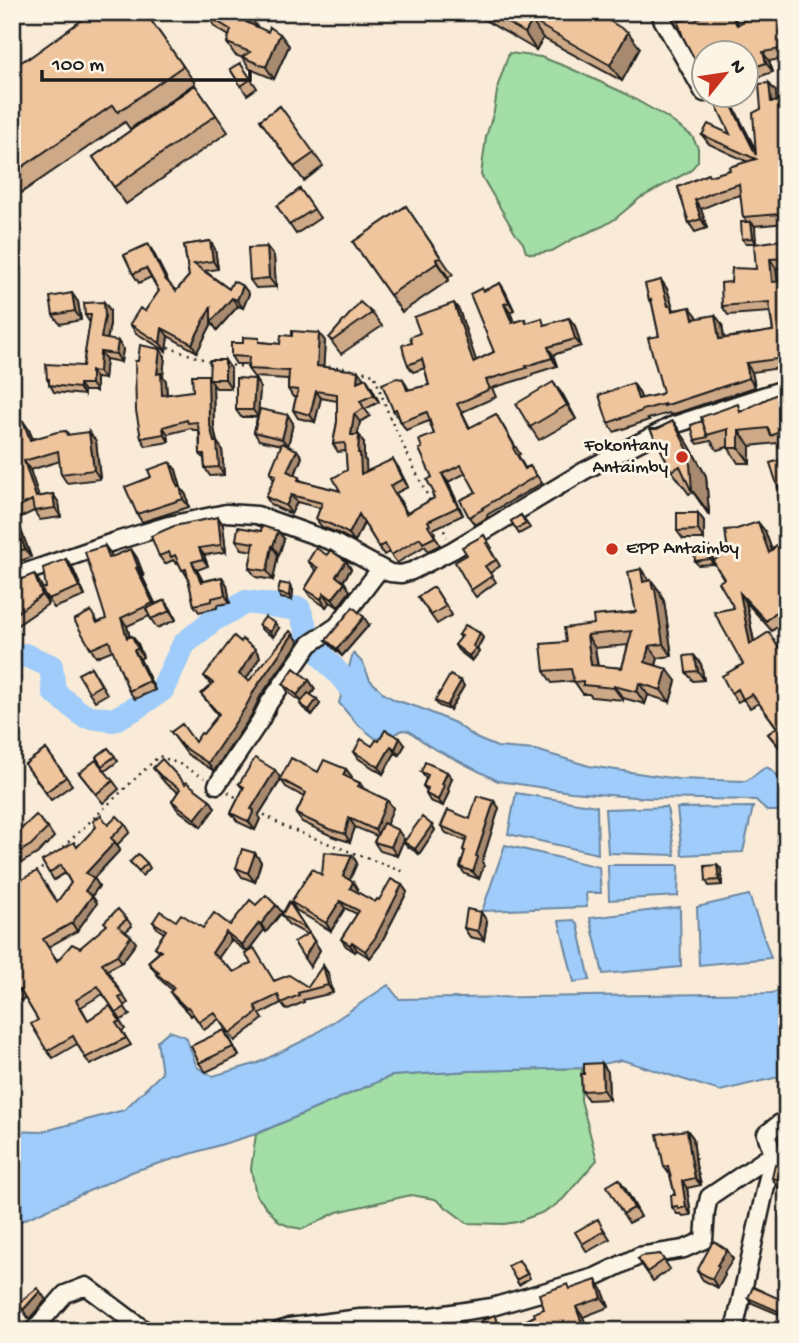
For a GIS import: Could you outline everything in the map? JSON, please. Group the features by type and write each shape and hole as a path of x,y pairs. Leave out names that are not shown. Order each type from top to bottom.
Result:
{"street":[{"path":"667,12 662,19 690,68"},
{"path":"12,577 169,525 226,513 257,515 333,542 380,569 401,574 453,550 583,471 671,426 787,388"},
{"path":"217,785 312,642 337,626 380,569"},
{"path":"734,1331 780,1156 766,1134 780,1123 787,1123"},
{"path":"278,1331 289,1327 360,1318 432,1316 492,1307 595,1277 639,1256 684,1249 704,1240 709,1196 780,1156"},
{"path":"33,1331 65,1294 86,1286 146,1331"}],"path":[{"path":"168,347 217,364 254,368"},
{"path":"317,367 340,367 374,374 390,418 430,502"},
{"path":"436,514 453,550"},
{"path":"33,876 159,756 182,765 240,799"},
{"path":"251,806 285,828 406,873"}],"green space":[{"path":"509,53 541,57 567,67 620,91 666,117 692,136 698,148 698,161 690,171 640,198 603,226 552,251 532,254 526,252 481,175 486,137 498,85"},
{"path":"582,1068 581,1100 597,1160 563,1199 541,1213 504,1224 467,1223 435,1199 411,1195 337,1212 303,1229 279,1222 256,1195 251,1169 256,1134 391,1076"}],"water":[{"path":"353,653 363,663 370,680 383,693 455,723 478,739 497,747 536,750 589,766 678,779 746,781 766,767 787,787 787,811 767,811 756,800 647,798 571,792 498,781 429,746 409,731 403,730 376,739 356,723 339,703"},
{"path":"516,793 597,806 598,854 508,834"},
{"path":"667,807 675,855 608,853 605,809"},
{"path":"753,807 743,852 682,855 677,808"},
{"path":"505,845 599,867 601,893 586,893 587,907 482,911"},
{"path":"608,865 679,865 678,896 609,900"},
{"path":"749,895 771,958 699,965 697,907"},
{"path":"680,907 681,967 603,974 590,918"},
{"path":"574,920 578,925 590,980 574,982 559,921"},
{"path":"388,985 399,999 772,993 787,988 787,1075 720,1091 622,1060 582,1068 391,1076 256,1134 134,1171 12,1225 12,1131 41,1132 124,1110 162,1073 157,1041 169,1031 186,1037 197,1067 213,1076 258,1063 309,1038"}],"building":[{"path":"93,12 145,12 183,66 118,112 113,105 12,174 12,68"},
{"path":"209,12 244,12 250,16 246,22 268,32 270,27 280,34 266,67 242,57 250,52 227,43 231,30 207,15"},
{"path":"489,12 594,12 628,32 610,65 532,21 525,33"},
{"path":"709,12 730,12 737,25 758,12 787,12 787,48 763,52 766,63 760,65 760,38 690,38 690,50 678,22 699,14 697,19"},
{"path":"240,63 251,79 241,86 230,69"},
{"path":"769,83 771,102 787,101 787,194 778,196 780,214 743,217 739,184 695,200 701,219 689,223 678,187 756,159 702,135 708,124 730,134 718,108 733,108 756,155 753,113 761,109 760,84"},
{"path":"195,85 216,115 114,187 93,157"},
{"path":"280,106 314,153 294,167 260,120"},
{"path":"300,189 314,209 289,225 277,206"},
{"path":"406,206 441,258 436,259 437,263 390,295 353,242"},
{"path":"741,222 751,222 753,238 742,239"},
{"path":"781,240 781,244 787,243 787,258 770,259 772,282 786,281 785,358 746,363 749,378 608,423 599,395 633,383 638,399 663,392 648,338 659,336 645,284 661,280 672,311 690,307 693,319 715,315 719,339 773,331 769,302 722,306 721,283 731,282 732,268 756,269 754,244"},
{"path":"210,241 213,261 194,264 229,289 233,281 243,286 237,300 232,298 211,322 211,306 192,344 162,328 160,343 130,324 140,308 145,311 159,291 146,268 133,274 124,255 148,244 165,279 176,291 189,276 184,245"},
{"path":"267,247 269,278 250,280 248,248"},
{"path":"500,283 509,302 504,304 512,323 525,319 526,323 542,318 544,325 569,318 575,339 548,347 552,358 486,380 490,389 457,404 469,428 496,414 525,469 530,466 536,476 469,517 460,500 476,492 461,465 442,474 458,507 428,521 435,537 423,543 420,538 391,555 385,544 379,547 359,514 349,534 316,519 322,503 291,495 286,506 266,497 276,475 270,473 282,443 297,450 287,471 299,477 298,480 340,491 333,478 347,470 345,443 333,444 337,422 337,394 316,391 310,415 293,410 298,390 288,389 289,371 248,369 249,357 231,356 231,343 243,343 243,337 280,344 281,335 292,336 292,331 319,333 317,366 358,371 357,382 366,378 374,395 360,401 364,408 354,414 351,435 359,435 361,474 393,459 403,479 390,486 406,514 434,498 427,480 432,477 419,449 422,448 419,440 434,434 427,412 401,422 382,384 396,378 403,379 407,390 429,385 422,359 408,365 402,345 412,343 410,337 420,333 414,317 454,303 473,362 494,352 470,294"},
{"path":"72,293 75,311 53,315 50,297"},
{"path":"104,302 105,316 101,338 118,341 116,354 100,352 99,372 91,371 91,384 79,384 79,388 49,385 46,364 83,366 91,315 85,315 84,303"},
{"path":"360,302 372,313 332,341 329,338"},
{"path":"140,345 160,349 157,374 161,373 162,395 193,391 192,375 208,375 209,421 214,442 217,442 219,467 205,468 204,454 200,454 197,422 188,423 187,420 163,427 164,434 141,438 136,411 135,361 138,361"},
{"path":"210,360 225,360 225,379 209,379"},
{"path":"236,378 255,379 253,410 236,410"},
{"path":"553,382 567,405 530,427 516,404"},
{"path":"787,389 787,437 783,430 771,436 768,428 739,431 739,448 728,448 728,429 707,435 701,417 738,404 740,412"},
{"path":"260,409 288,415 282,439 254,432"},
{"path":"23,421 30,440 57,432 66,431 67,435 89,432 94,470 61,474 58,451 24,461 36,497 53,494 55,508 34,511 32,500 12,510 12,425"},
{"path":"673,421 689,452 692,490 680,466 672,471 650,429 657,429"},
{"path":"702,421 708,437 695,440 691,425"},
{"path":"787,458 787,509 785,509 770,463"},
{"path":"170,462 183,499 137,514 125,487 151,477 148,470"},
{"path":"677,513 698,513 698,530 677,531"},
{"path":"12,515 25,549 15,552 12,545"},
{"path":"521,515 526,524 516,529 511,521"},
{"path":"218,517 221,545 199,548 203,559 192,562 201,582 222,577 225,595 194,605 186,569 182,570 175,555 171,557 169,552 159,556 151,536 174,526"},
{"path":"758,522 769,553 787,534 787,602 766,621 740,593 750,644 769,632 778,647 787,639 787,755 768,734 777,727 752,694 743,699 738,689 731,693 722,676 743,664 714,612 734,608 719,582 724,579 713,561 728,552 725,530"},
{"path":"262,526 278,531 267,571 249,568 254,543 236,540 238,527 261,531"},
{"path":"484,535 496,560 485,566 492,576 471,590 455,562 467,555 462,547"},
{"path":"105,546 109,558 131,549 138,567 136,568 153,603 121,618 127,638 132,636 138,649 134,650 149,681 129,691 109,641 91,649 74,620 91,611 97,623 106,619 85,552"},
{"path":"709,547 710,559 695,561 694,549"},
{"path":"316,548 327,555 330,550 346,561 336,576 345,583 332,599 324,593 321,599 305,589 318,568 308,561"},
{"path":"66,559 79,587 48,599 41,589 46,588 43,568"},
{"path":"641,569 643,582 651,580 655,589 663,644 649,646 645,662 667,669 661,690 639,683 637,692 614,686 583,685 583,681 574,682 571,669 544,671 541,644 566,642 564,628 594,624 593,616 636,612 628,572","holes":["632,631 622,668 591,665 587,635"]},
{"path":"34,574 42,595 12,616 12,583"},
{"path":"280,583 290,585 289,596 278,593"},
{"path":"434,587 446,606 431,615 418,597"},
{"path":"165,600 170,611 151,619 146,609"},
{"path":"353,607 364,617 337,649 326,640"},
{"path":"265,617 275,623 270,632 259,625"},
{"path":"465,625 480,633 473,646 476,648 469,656 455,645 462,636 459,635"},
{"path":"290,631 293,634 208,763 182,746 171,732 182,724 195,742 219,714 201,694 213,683 204,676 234,636 255,649 239,674 249,681"},
{"path":"694,655 698,671 686,672 684,656"},
{"path":"91,667 101,685 89,692 78,674"},
{"path":"294,668 309,680 297,695 283,684"},
{"path":"450,675 461,681 447,706 435,701"},
{"path":"308,693 317,699 309,710 300,704"},
{"path":"385,730 400,738 395,749 391,746 379,767 354,752 361,739 372,746 376,740 379,741"},
{"path":"108,748 115,756 102,766 96,757"},
{"path":"46,749 66,777 46,792 25,764"},
{"path":"787,757 787,772 780,766"},
{"path":"255,758 275,770 251,809 254,810 249,822 231,813 244,787 239,784"},
{"path":"291,758 318,772 324,760 346,769 343,775 360,783 358,786 387,800 375,830 349,818 345,834 296,814 306,793 280,779"},
{"path":"162,759 185,784 186,782 210,800 195,819 172,801 180,789 153,768"},
{"path":"96,760 113,781 96,794 79,773"},
{"path":"425,762 447,772 438,800 426,794 428,788 423,786 428,775 421,772"},
{"path":"477,796 494,801 473,872 460,867 467,837 441,826 448,810 470,819"},
{"path":"36,815 48,828 31,845 12,856 12,821 19,831"},
{"path":"101,815 108,825 117,816 125,824 111,838 115,842 86,873 94,878 85,891 92,896 72,923 43,939 57,961 72,944 80,948 107,925 104,922 118,909 127,919 118,926 131,936 117,955 102,963 123,996 119,998 125,1007 116,1013 98,986 76,1000 88,1020 110,1006 120,1021 116,1023 126,1038 85,1058 73,1036 47,1051 31,1024 38,1020 20,990 12,995 12,934 20,930 12,916 12,885 37,871 57,902 71,883 61,865 49,873 42,861 74,842 77,847 96,827 93,821"},
{"path":"422,817 432,825 415,849 404,842"},
{"path":"383,823 398,830 391,847 374,842"},
{"path":"242,849 255,853 248,873 236,868"},
{"path":"324,852 352,855 343,876 353,882 350,888 375,902 379,900 391,879 402,885 375,938 365,951 352,942 350,945 341,939 359,911 340,901 326,923 291,902 312,869 322,875"},
{"path":"138,854 147,863 139,871 130,862"},
{"path":"717,865 719,880 706,881 705,866"},
{"path":"266,895 276,905 242,945 226,932 212,953 234,972 251,963 245,954 254,948 274,981 289,975 308,987 323,965 328,985 298,993 299,995 281,1003 278,995 255,1006 258,1012 230,1033 214,1012 199,1022 188,1007 170,992 174,988 157,974 159,973 148,962 161,951 155,947 166,930 153,922 160,911 176,921 181,914 203,928 214,913 230,925 250,900 256,905"},
{"path":"289,902 306,929 282,915"},
{"path":"467,909 481,912 478,931 464,928"},
{"path":"309,933 314,941 304,958 294,942"},
{"path":"224,1030 233,1047 199,1063 191,1046"},
{"path":"602,1063 603,1090 582,1091 581,1074 584,1074 584,1064"},
{"path":"687,1130 695,1178 682,1181 686,1207 678,1209 677,1206 672,1207 671,1195 675,1195 668,1166 664,1167 657,1134"},
{"path":"775,1165 787,1167 787,1182 772,1178"},
{"path":"619,1179 634,1208 623,1214 607,1186"},
{"path":"598,1219 604,1231 582,1244 575,1232"},
{"path":"713,1241 727,1250 712,1279 697,1271"},
{"path":"660,1254 664,1260 647,1272 638,1259 642,1256"},
{"path":"519,1260 527,1274 516,1280 508,1266"},
{"path":"596,1280 602,1298 576,1307 584,1329 581,1331 502,1331 544,1309 539,1294 568,1284 570,1289"},
{"path":"753,1287 784,1301 780,1312 748,1298"},
{"path":"37,1288 40,1291 23,1310 18,1304"},
{"path":"494,1315 502,1331 486,1331 481,1321"},
{"path":"384,1324 385,1331 373,1331 372,1327"}],"waterway":[{"path":"12,658 25,655 51,666 54,692 84,716 113,720 162,690 184,644 213,620 246,602 299,609 311,642 351,687 371,698"}],"place":[{"name":"Fokontany Antaimby","path":"682,457"},
{"name":"EPP Antaimby","path":"612,549"}]}
